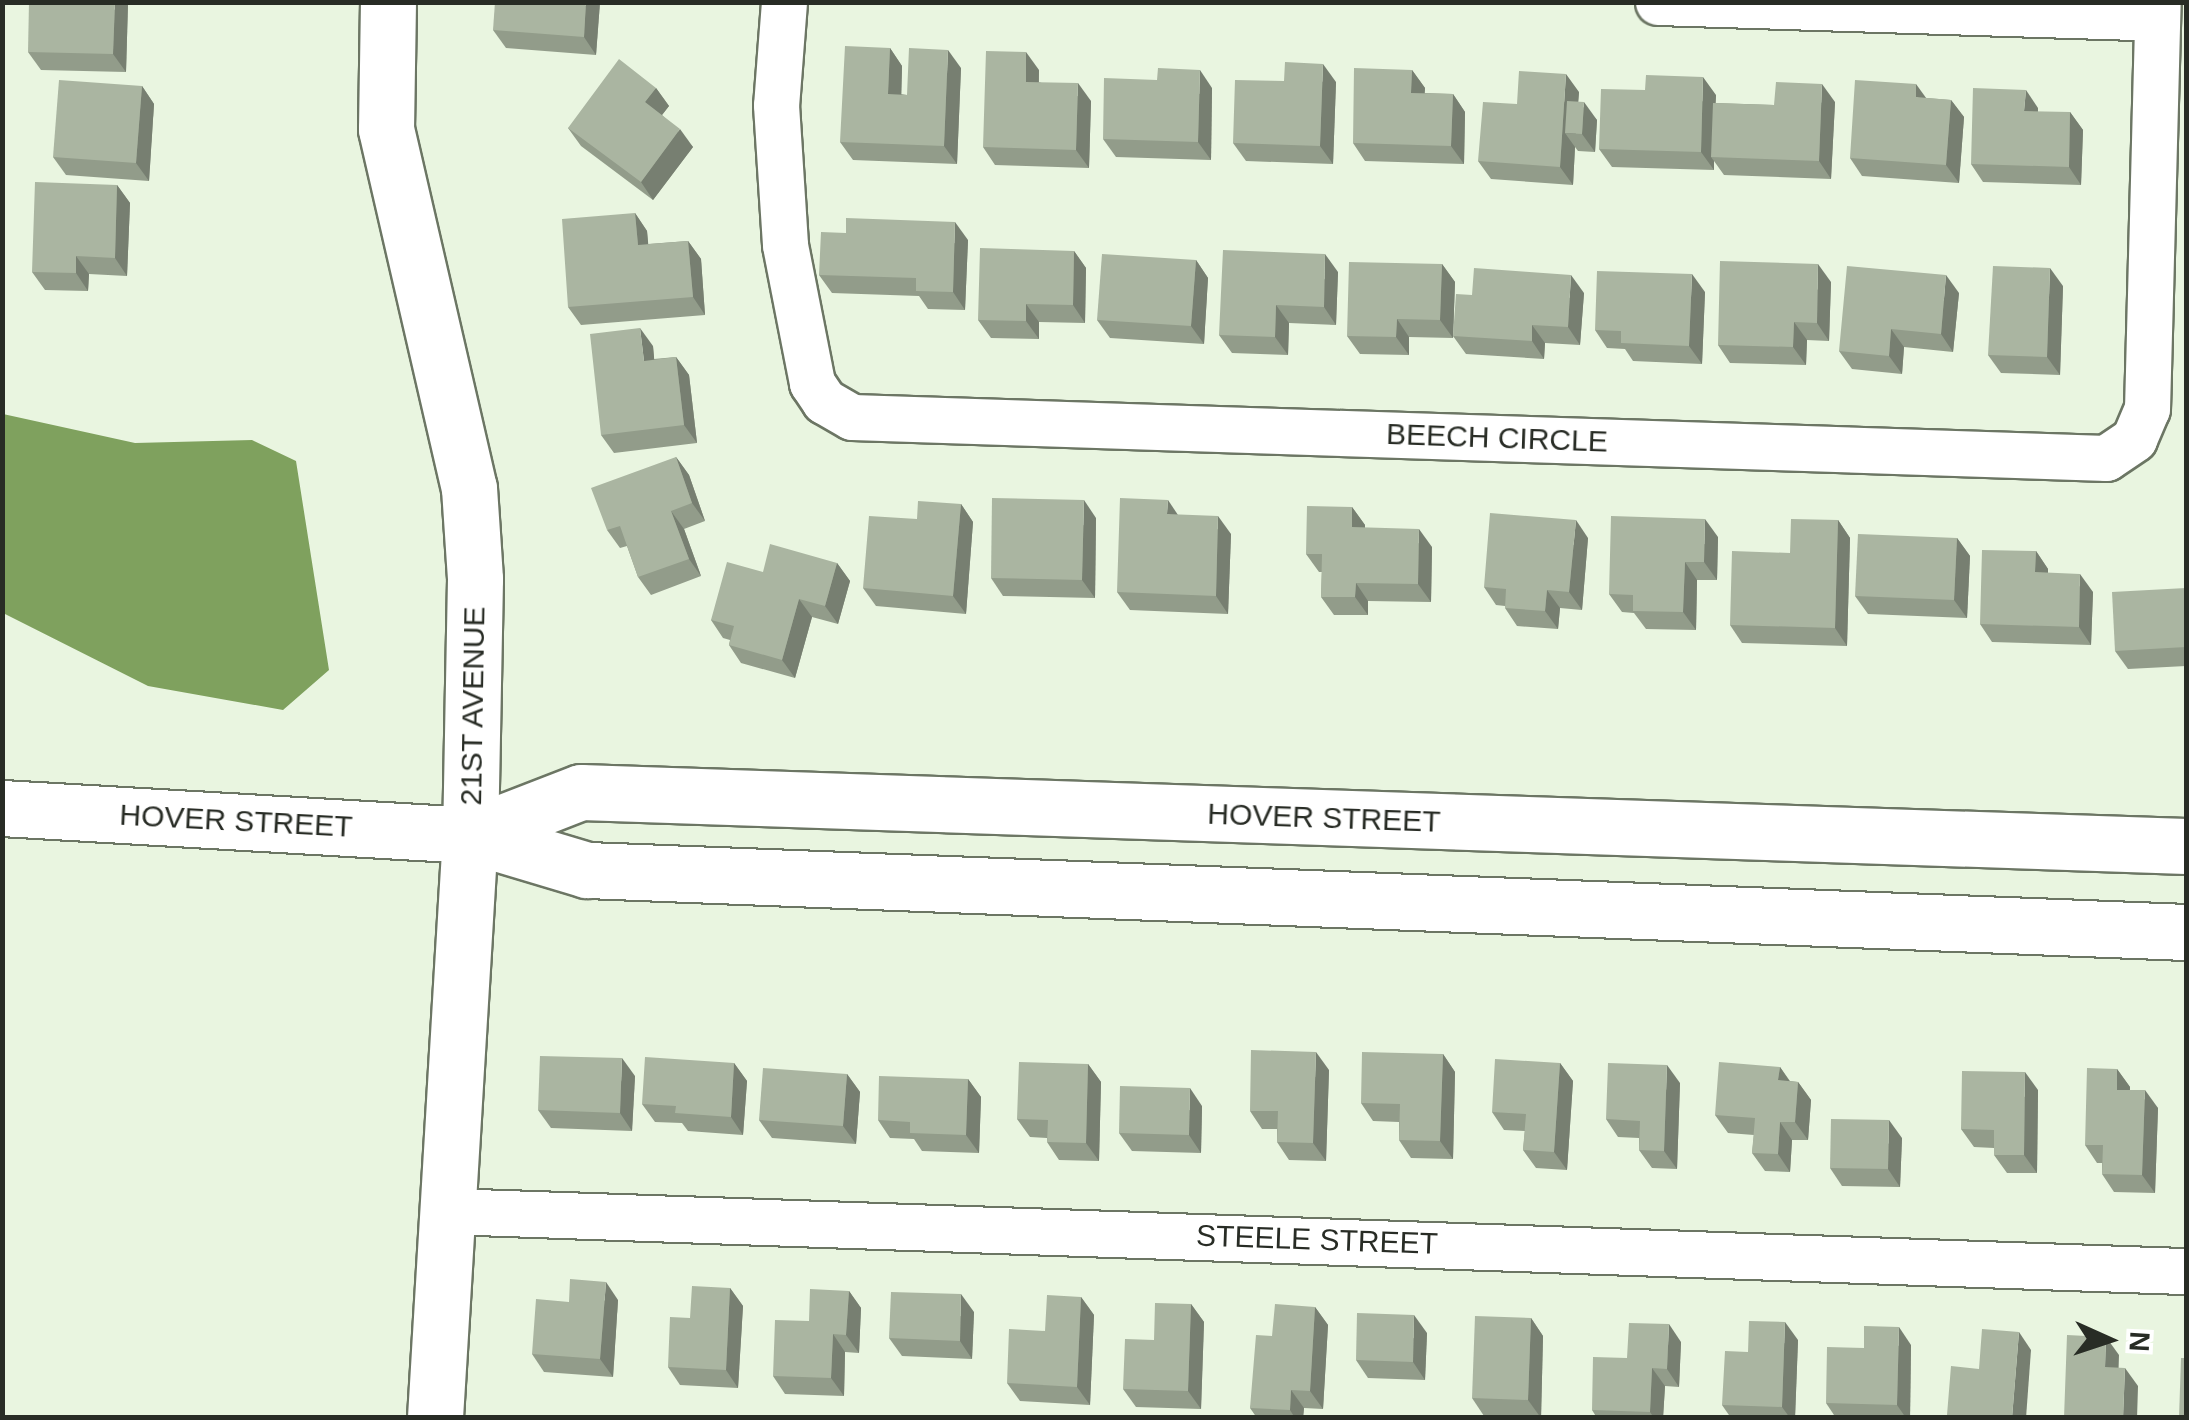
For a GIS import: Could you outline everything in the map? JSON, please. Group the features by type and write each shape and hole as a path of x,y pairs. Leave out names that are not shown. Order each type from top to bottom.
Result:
{"main road":[{"name":"21ST AVENUE","path":"388,2 386,129 468,488 476,579 470,834 435,1418"},
{"name":"HOVER STREET","path":"470,834 581,792 2186,846"},
{"name":"HOVER STREET","path":"2,808 470,834 587,870 2186,932"}],"street":[{"name":"BEECH CIRCLE","path":"784,2 776,105 784,245 812,383 824,401 852,416 2106,458 2134,439 2147,409 2158,10"},
{"path":"1658,2 2158,10"},
{"name":"STEELE STREET","path":"448,1210 2186,1271"}],"shaded area":[{"path":"3,414 135,443 252,440 296,461 329,670 283,710 148,686 3,613"}],"building":[{"path":"29,2 115,2 113,54 28,52"},
{"path":"495,2 586,2 584,37 493,30"},
{"path":"845,46 890,48 888,94 907,95 909,48 948,50 944,146 840,142"},
{"path":"986,51 1026,52 1026,82 1078,83 1076,150 983,147"},
{"path":"619,59 656,88 645,102 680,129 641,182 568,128"},
{"path":"1285,62 1323,64 1320,146 1233,143 1235,80 1284,81"},
{"path":"1158,68 1200,70 1198,142 1103,139 1104,78 1157,80"},
{"path":"1354,68 1412,70 1411,93 1453,94 1451,146 1353,143"},
{"path":"1519,71 1566,74 1560,167 1478,161 1483,102 1517,104"},
{"path":"1646,75 1703,77 1701,152 1599,149 1601,89 1645,90"},
{"path":"59,80 142,86 136,163 53,157"},
{"path":"1855,80 1916,84 1916,97 1951,100 1946,165 1850,158"},
{"path":"1776,82 1822,84 1819,161 1711,157 1713,103 1774,105"},
{"path":"1973,88 2026,90 2024,111 2070,112 2069,167 1971,164"},
{"path":"1567,101 1584,102 1582,134 1565,133"},
{"path":"35,182 117,185 115,258 76,256 76,273 32,272"},
{"path":"635,213 638,245 688,241 693,297 568,307 562,219"},
{"path":"846,218 955,222 953,292 916,291 916,278 819,275 821,232 846,233"},
{"path":"980,248 1074,251 1073,305 1026,304 1026,321 978,320"},
{"path":"1223,250 1325,254 1324,307 1276,305 1275,337 1219,335"},
{"path":"1102,254 1196,260 1191,326 1097,320"},
{"path":"1720,261 1818,264 1817,323 1794,322 1793,347 1718,345"},
{"path":"1349,262 1442,264 1440,320 1397,319 1396,337 1347,336"},
{"path":"1847,266 1946,275 1941,334 1891,329 1889,356 1839,351"},
{"path":"1993,266 2050,268 2047,357 1988,355"},
{"path":"1474,268 1571,275 1568,327 1532,325 1532,341 1453,336 1456,294 1472,295"},
{"path":"1597,271 1692,274 1689,346 1621,343 1621,331 1595,330"},
{"path":"640,328 644,361 676,357 684,425 601,435 590,334"},
{"path":"676,457 692,503 671,511 689,559 638,577 620,526 607,530 591,488"},
{"path":"992,498 1084,500 1082,580 991,578"},
{"path":"1120,498 1168,500 1167,514 1218,516 1216,596 1117,592"},
{"path":"918,501 961,504 953,596 863,588 869,516 917,519"},
{"path":"1307,506 1352,507 1352,527 1419,529 1418,584 1356,583 1355,597 1321,597 1322,554 1306,554"},
{"path":"1490,513 1576,520 1569,592 1547,590 1545,611 1505,608 1506,589 1484,587"},
{"path":"1611,516 1705,519 1704,562 1685,562 1683,612 1633,611 1633,595 1609,594"},
{"path":"1791,519 1838,520 1835,628 1730,625 1732,551 1790,553"},
{"path":"1858,534 1957,538 1954,600 1855,596"},
{"path":"770,544 837,563 825,606 799,599 782,660 729,645 734,626 711,620 727,562 763,572"},
{"path":"1982,550 2036,551 2035,572 2080,574 2079,627 1980,624"},
{"path":"2186,588 2186,647 2115,651 2112,592"},
{"path":"1251,1050 1316,1052 1313,1143 1277,1142 1278,1111 1250,1111"},
{"path":"1362,1052 1443,1054 1440,1141 1399,1140 1400,1104 1361,1103"},
{"path":"540,1056 622,1058 620,1113 538,1110"},
{"path":"645,1057 734,1063 731,1117 675,1113 676,1106 642,1104"},
{"path":"1495,1059 1560,1063 1554,1152 1523,1150 1526,1114 1492,1112"},
{"path":"1019,1062 1088,1064 1086,1143 1047,1142 1048,1120 1017,1119"},
{"path":"1719,1062 1780,1067 1778,1080 1798,1082 1795,1122 1780,1122 1778,1154 1752,1153 1755,1118 1715,1115"},
{"path":"1608,1063 1667,1065 1664,1151 1639,1150 1640,1121 1606,1119"},
{"path":"763,1068 847,1074 843,1126 759,1120"},
{"path":"2087,1068 2117,1069 2117,1090 2145,1090 2142,1175 2102,1174 2103,1145 2085,1145"},
{"path":"1962,1071 2025,1072 2024,1155 1994,1155 1994,1130 1961,1129"},
{"path":"879,1076 968,1079 966,1135 910,1133 910,1122 878,1120"},
{"path":"1120,1086 1190,1088 1189,1135 1119,1133"},
{"path":"1831,1119 1889,1120 1888,1169 1830,1168"},
{"path":"570,1279 606,1282 600,1359 532,1354 536,1299 569,1302"},
{"path":"692,1286 730,1288 726,1370 668,1367 670,1317 690,1318"},
{"path":"810,1289 849,1291 846,1335 833,1334 831,1378 773,1376 775,1320 809,1321"},
{"path":"891,1292 961,1294 960,1341 889,1338"},
{"path":"1047,1295 1081,1297 1077,1387 1007,1383 1009,1329 1045,1331"},
{"path":"1155,1303 1191,1304 1188,1391 1123,1389 1125,1339 1154,1340"},
{"path":"1275,1304 1315,1307 1310,1391 1291,1390 1290,1410 1250,1408 1256,1335 1272,1336"},
{"path":"1357,1313 1414,1315 1413,1362 1356,1360"},
{"path":"1475,1316 1531,1318 1528,1400 1472,1398"},
{"path":"1749,1321 1785,1322 1782,1407 1722,1405 1725,1351 1748,1352"},
{"path":"1629,1323 1669,1324 1667,1369 1652,1368 1650,1412 1592,1410 1593,1357 1627,1358"},
{"path":"1864,1326 1899,1327 1897,1405 1826,1403 1827,1347 1864,1348"},
{"path":"1982,1329 2019,1332 2012,1418 1947,1415 1951,1366 1979,1369"},
{"path":"2067,1335 2106,1337 2105,1367 2125,1368 2123,1418 2064,1418"},
{"path":"2181,1358 2186,1358 2186,1418 2179,1418"}]}
